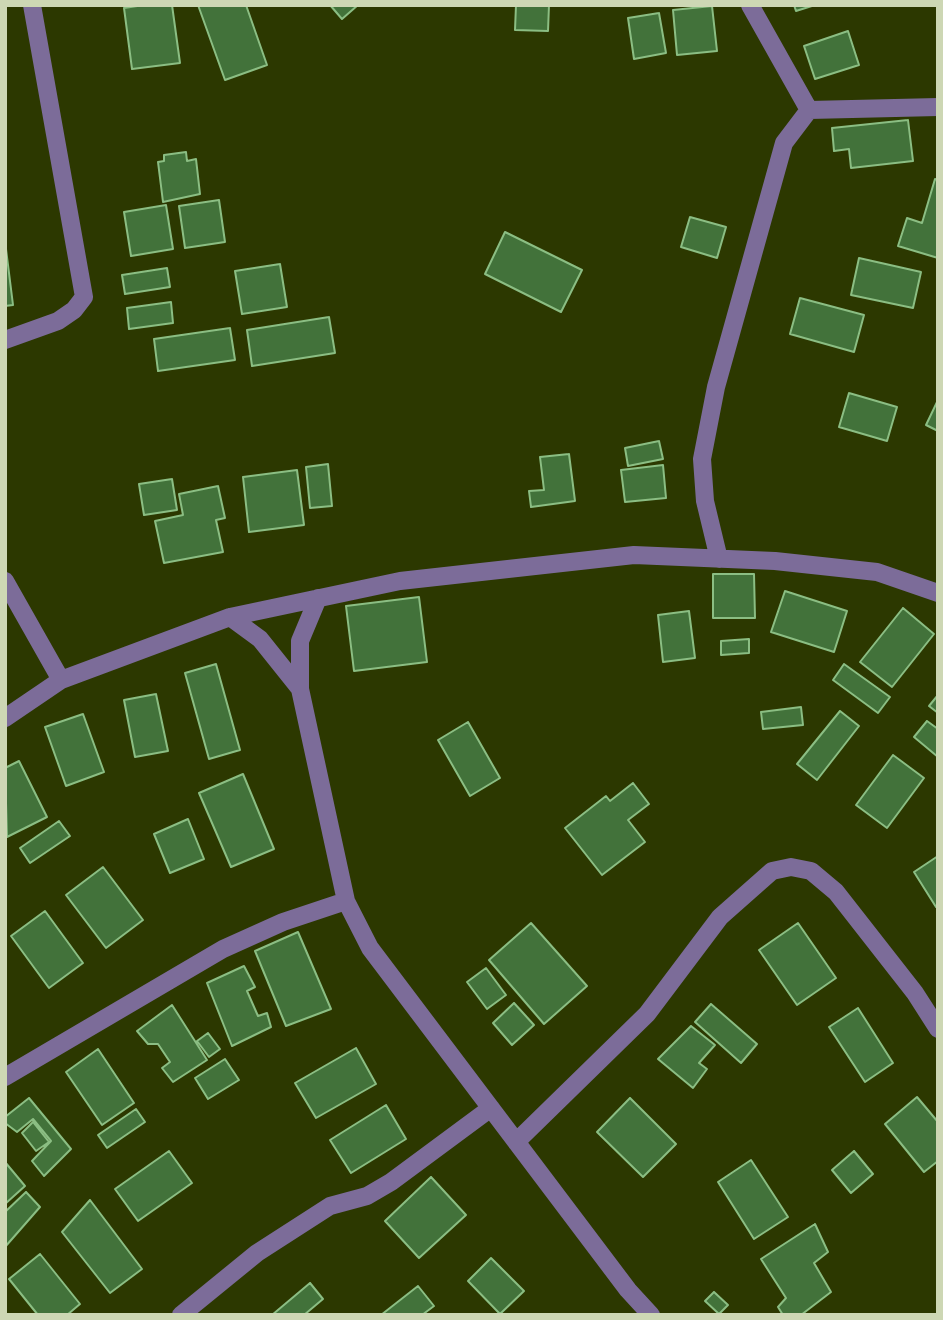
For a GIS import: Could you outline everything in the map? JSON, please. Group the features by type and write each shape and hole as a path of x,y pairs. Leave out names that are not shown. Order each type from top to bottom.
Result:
{"street":[{"path":"5,340 58,321 74,310 84,297 32,5"},
{"path":"750,5 810,110"},
{"path":"719,559 705,501 702,459 716,387 784,142 810,110 938,107"},
{"path":"5,718 61,680 230,617 400,580 634,555 775,561 877,572 938,593"},
{"path":"5,582 61,680"},
{"path":"317,598 300,642 300,689 346,901 370,948 644,1312"},
{"path":"230,617 260,639 300,689"},
{"path":"516,1143 647,1014 720,917 747,890 772,871 790,867 811,871 836,892 915,993 938,1028"},
{"path":"5,1077 223,948 283,922 346,901"},
{"path":"181,1315 257,1253 330,1206 367,1196 391,1182 491,1108"}],"building":[{"path":"172,5 180,63 132,69 124,8"},
{"path":"198,5 246,5 267,65 225,80"},
{"path":"330,5 358,5 342,19"},
{"path":"516,5 549,5 548,31 515,30"},
{"path":"794,5 815,5 796,11"},
{"path":"712,6 717,51 677,55 673,10"},
{"path":"659,13 666,53 634,59 628,18"},
{"path":"848,31 859,65 815,79 804,46"},
{"path":"908,120 913,161 851,168 849,149 834,151 832,128"},
{"path":"186,152 187,161 196,159 200,194 163,202 158,162 164,161 164,155"},
{"path":"935,179 938,180 938,258 898,246 907,218 922,223"},
{"path":"219,200 225,242 185,248 179,206"},
{"path":"166,205 173,249 131,256 124,212"},
{"path":"690,217 726,227 717,258 681,247"},
{"path":"505,232 582,270 561,312 485,274"},
{"path":"5,241 13,305 5,306"},
{"path":"859,258 921,272 913,308 851,295"},
{"path":"280,264 287,307 242,314 235,271"},
{"path":"167,268 170,287 125,294 122,275"},
{"path":"800,298 864,315 854,352 790,334"},
{"path":"171,302 173,323 129,329 127,308"},
{"path":"329,317 335,353 252,366 247,330"},
{"path":"230,328 235,360 158,371 154,339"},
{"path":"849,393 897,407 887,441 839,427"},
{"path":"938,400 938,431 926,425"},
{"path":"659,441 663,459 628,466 625,448"},
{"path":"569,454 575,501 531,507 529,491 544,490 540,457"},
{"path":"328,464 332,506 310,508 306,467"},
{"path":"663,465 666,498 625,502 621,470"},
{"path":"297,470 304,525 249,532 243,477"},
{"path":"172,479 177,510 144,515 139,484"},
{"path":"218,486 225,518 216,520 223,552 164,563 155,521 183,515 179,494"},
{"path":"713,574 754,574 755,618 713,618"},
{"path":"785,591 847,611 834,652 771,632"},
{"path":"419,597 427,662 354,671 346,606"},
{"path":"903,608 934,634 892,687 860,662"},
{"path":"689,611 695,658 663,662 658,615"},
{"path":"749,639 749,653 721,655 721,641"},
{"path":"216,664 240,750 209,759 185,673"},
{"path":"844,664 890,697 878,713 833,680"},
{"path":"156,694 168,751 135,757 124,700"},
{"path":"938,695 938,713 929,706"},
{"path":"801,707 803,725 763,729 761,712"},
{"path":"840,711 859,726 817,780 797,764"},
{"path":"83,714 104,772 66,786 45,727"},
{"path":"927,721 938,729 938,757 914,737"},
{"path":"468,722 500,778 470,796 438,740"},
{"path":"893,755 924,778 887,828 856,805"},
{"path":"19,761 47,817 7,837 5,768"},
{"path":"243,774 274,849 231,867 199,793"},
{"path":"633,783 649,804 628,820 645,842 602,875 565,828 606,796 610,801"},
{"path":"188,819 204,859 170,873 154,834"},
{"path":"59,821 70,836 30,863 20,848"},
{"path":"938,856 938,906 936,907 914,872"},
{"path":"103,867 143,920 106,948 66,895"},
{"path":"45,911 83,963 49,988 11,936"},
{"path":"531,923 587,986 544,1024 489,960"},
{"path":"798,923 836,978 797,1005 759,950"},
{"path":"298,932 331,1009 286,1026 255,951"},
{"path":"244,966 255,987 247,991 258,1016 267,1013 271,1027 232,1046 207,983"},
{"path":"486,968 506,995 487,1009 467,982"},
{"path":"514,1003 534,1025 512,1045 493,1023"},
{"path":"711,1004 757,1044 741,1063 695,1022"},
{"path":"172,1005 207,1060 173,1082 162,1068 170,1062 158,1044 148,1044 137,1031"},
{"path":"858,1008 893,1063 865,1082 829,1027"},
{"path":"691,1026 715,1045 699,1063 707,1069 693,1088 658,1059"},
{"path":"208,1033 220,1049 209,1057 197,1041"},
{"path":"356,1048 376,1084 316,1118 295,1083"},
{"path":"98,1049 134,1103 102,1125 66,1072"},
{"path":"225,1059 239,1080 208,1099 195,1078"},
{"path":"917,1097 938,1122 938,1161 924,1172 885,1124"},
{"path":"29,1098 71,1149 44,1176 32,1161 51,1141 33,1119 17,1132 5,1123 5,1117"},
{"path":"630,1098 676,1144 643,1177 597,1132"},
{"path":"386,1105 406,1139 351,1173 330,1140"},
{"path":"136,1109 145,1122 107,1148 98,1135"},
{"path":"33,1122 49,1142 36,1151 22,1133"},
{"path":"169,1151 192,1183 138,1221 115,1189"},
{"path":"854,1151 873,1174 851,1193 832,1170"},
{"path":"751,1160 788,1217 754,1239 718,1182"},
{"path":"5,1162 25,1186 5,1204"},
{"path":"431,1177 466,1215 419,1258 385,1221"},
{"path":"26,1192 40,1207 5,1247 5,1212"},
{"path":"90,1200 142,1269 110,1293 62,1232"},
{"path":"815,1224 828,1252 814,1263 831,1292 801,1315 783,1315 778,1307 786,1298 761,1259"},
{"path":"40,1254 80,1304 67,1315 38,1315 9,1279"},
{"path":"491,1258 524,1291 500,1314 468,1281"},
{"path":"310,1283 323,1299 304,1315 272,1315"},
{"path":"418,1286 434,1306 422,1315 381,1315"},
{"path":"714,1292 728,1305 719,1314 705,1301"}]}
